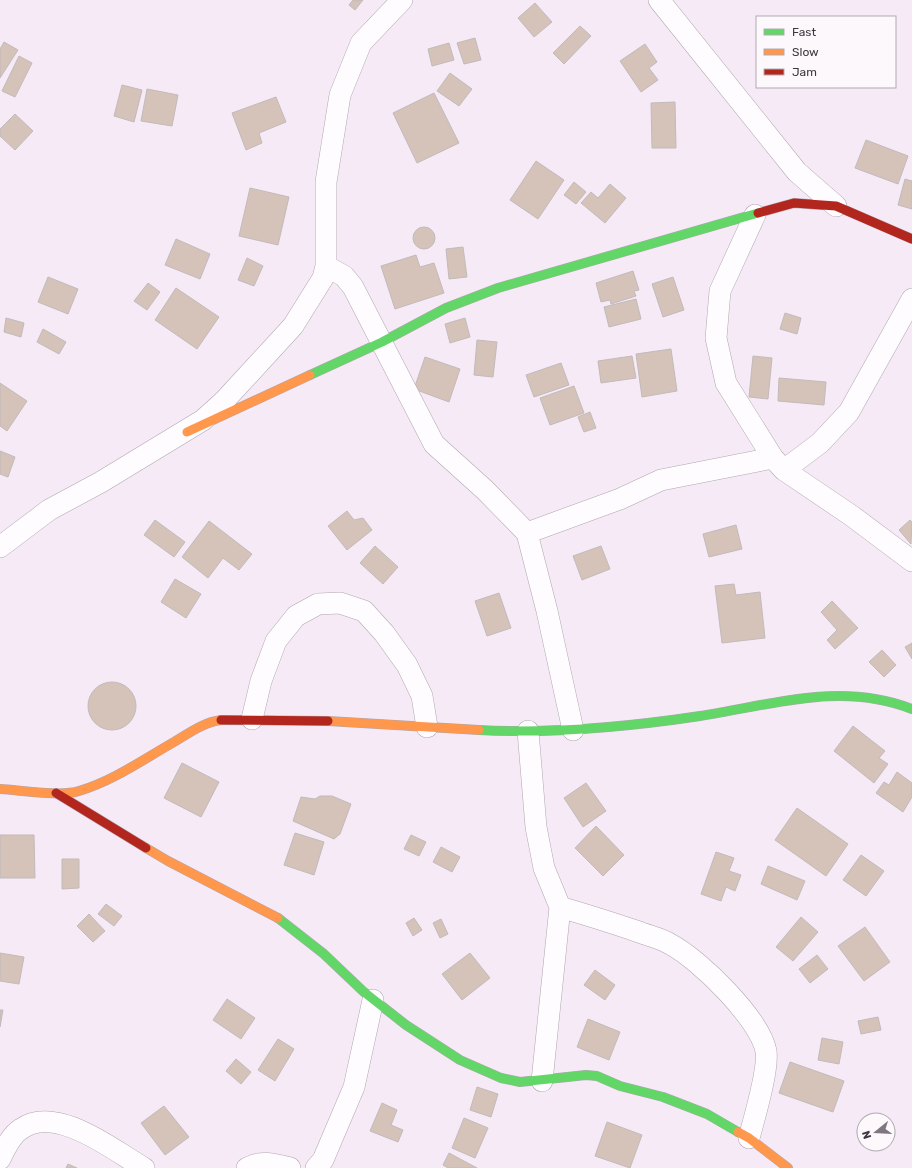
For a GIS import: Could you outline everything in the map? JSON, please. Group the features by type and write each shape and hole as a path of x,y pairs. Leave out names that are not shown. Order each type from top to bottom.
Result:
{"street":[{"path":"187,432 224,401 293,326 323,278 326,266 326,182 340,95 361,43 402,0"},
{"path":"660,0 797,172 836,206 912,239"},
{"path":"0,547 49,510 102,482 187,432 382,342 446,308 498,288 755,216 794,203 836,206"},
{"path":"755,216 720,291 716,338 726,383 779,464 912,561"},
{"path":"326,266 344,276 353,287 434,444 485,490 527,533 547,611 573,730"},
{"path":"527,533 620,499 661,480 779,464 820,443 849,412 912,299"},
{"path":"252,719 261,681 276,641 296,616 318,604 340,602 364,611 384,633 408,665 422,696 427,727"},
{"path":"0,789 56,794 78,792 101,782 182,738 200,726 213,721 228,719 528,731 573,730 699,716 819,695 854,696 892,701 912,709"},
{"path":"528,731 536,827 544,868 560,908 542,1081"},
{"path":"56,794 168,860 277,917 324,954 373,1000 406,1025 460,1060 501,1078 520,1082 542,1081 586,1075 597,1076 620,1086 663,1097 706,1114 749,1138 788,1168"},
{"path":"560,908 585,914 670,943 698,964 748,1016 763,1040 766,1052 758,1104 749,1138"},
{"path":"316,1168 323,1160 354,1087 373,1000"},
{"path":"0,1159 6,1146 20,1129 37,1122 60,1123 78,1129 144,1168"},
{"path":"247,1168 253,1164 267,1163 290,1168"}],"building":[{"path":"353,0 363,0 355,10 349,5"},
{"path":"535,3 552,22 534,37 518,18"},
{"path":"580,26 591,36 564,64 553,53"},
{"path":"475,38 481,60 464,64 457,43"},
{"path":"4,42 18,50 0,78 0,49"},
{"path":"449,43 454,60 432,66 428,49"},
{"path":"645,44 657,62 649,68 658,80 641,92 620,61"},
{"path":"19,56 32,63 15,97 2,91"},
{"path":"450,73 472,89 459,106 437,91"},
{"path":"122,85 142,90 134,122 114,116"},
{"path":"147,89 178,95 172,126 141,121"},
{"path":"434,93 459,143 417,163 393,113"},
{"path":"276,97 286,122 259,133 262,143 246,150 232,113"},
{"path":"675,102 676,148 652,148 651,103"},
{"path":"15,114 33,131 15,150 0,136 0,129"},
{"path":"866,140 908,156 898,184 855,168"},
{"path":"536,161 564,180 538,219 510,200"},
{"path":"905,179 912,181 912,209 898,205"},
{"path":"574,182 586,192 576,204 564,195"},
{"path":"610,184 626,198 605,223 581,203 591,192 598,198"},
{"path":"250,188 289,197 278,245 239,236"},
{"path":"424,227 432,230 435,238 432,246 424,249 416,246 413,238 416,230"},
{"path":"176,239 210,254 200,279 165,265"},
{"path":"463,247 467,277 449,279 446,249"},
{"path":"416,255 420,267 434,263 444,293 395,309 381,266"},
{"path":"247,258 263,266 254,286 238,280"},
{"path":"633,271 639,290 634,291 636,296 611,304 610,300 601,302 596,283"},
{"path":"48,277 78,289 68,314 38,302"},
{"path":"673,277 684,310 663,317 652,284"},
{"path":"148,283 160,292 147,310 134,301"},
{"path":"176,288 219,317 197,349 155,320"},
{"path":"636,299 641,319 609,327 604,307"},
{"path":"785,313 801,318 797,334 780,329"},
{"path":"6,318 24,323 21,337 4,332"},
{"path":"465,318 470,337 450,343 445,324"},
{"path":"43,329 66,342 59,354 37,342"},
{"path":"477,340 497,342 493,377 474,375"},
{"path":"671,349 677,391 642,397 636,354"},
{"path":"632,356 636,378 601,383 598,361"},
{"path":"753,356 772,358 768,399 749,397"},
{"path":"425,357 460,369 449,402 414,389"},
{"path":"561,363 569,385 534,397 526,375"},
{"path":"779,378 826,382 824,405 778,401"},
{"path":"0,383 27,401 7,431 0,426"},
{"path":"574,386 584,413 550,425 540,398"},
{"path":"590,412 596,428 584,432 578,417"},
{"path":"0,451 15,457 8,477 0,474"},
{"path":"347,511 354,520 363,518 372,530 347,550 328,526"},
{"path":"155,520 185,542 174,557 144,535"},
{"path":"910,520 912,522 911,544 899,530"},
{"path":"209,521 252,554 239,570 223,558 208,578 182,557"},
{"path":"736,525 742,549 709,557 703,534"},
{"path":"375,546 398,567 383,584 360,563"},
{"path":"601,546 610,569 582,580 573,556"},
{"path":"175,579 201,594 186,618 161,602"},
{"path":"734,584 736,595 760,592 765,638 722,643 715,586"},
{"path":"499,593 511,628 487,636 475,601"},
{"path":"832,601 858,628 835,649 827,640 837,630 821,612"},
{"path":"912,643 912,659 905,647"},
{"path":"882,650 896,665 884,677 869,662"},
{"path":"107,682 117,682 129,689 136,701 136,711 129,723 117,730 107,730 99,726 92,719 88,711 88,701 92,693 99,686"},
{"path":"853,726 885,751 879,758 888,764 874,783 834,751"},
{"path":"182,763 219,782 201,817 164,798"},
{"path":"897,772 912,783 912,797 903,812 876,793 884,782 889,785"},
{"path":"586,783 606,811 583,827 564,798"},
{"path":"320,796 332,796 351,804 340,834 334,839 293,821 301,797 315,799"},
{"path":"797,808 848,844 826,876 775,840"},
{"path":"596,826 624,855 603,876 575,848"},
{"path":"295,833 324,842 314,875 284,865"},
{"path":"0,835 34,835 35,878 0,878"},
{"path":"411,835 426,842 419,856 404,849"},
{"path":"441,847 460,857 452,872 433,862"},
{"path":"716,852 734,858 729,871 741,875 735,891 726,887 721,901 701,894"},
{"path":"861,855 884,871 866,896 843,880"},
{"path":"62,859 79,859 79,888 62,889"},
{"path":"768,866 805,881 797,900 761,884"},
{"path":"106,904 122,916 114,926 98,914"},
{"path":"89,914 105,931 93,942 77,926"},
{"path":"801,917 818,932 793,961 776,947"},
{"path":"414,918 422,930 413,936 406,923"},
{"path":"441,919 448,934 440,938 433,923"},
{"path":"865,927 890,962 864,981 838,946"},
{"path":"0,953 24,957 19,984 0,981"},
{"path":"470,953 490,978 462,1000 442,974"},
{"path":"817,955 828,969 810,983 799,969"},
{"path":"595,970 615,985 605,1000 584,985"},
{"path":"227,999 255,1018 241,1039 213,1020"},
{"path":"0,1010 3,1010 0,1027"},
{"path":"878,1017 881,1030 861,1034 858,1021"},
{"path":"588,1019 620,1032 609,1060 577,1047"},
{"path":"822,1038 843,1042 839,1064 818,1060"},
{"path":"278,1039 294,1049 275,1081 258,1070"},
{"path":"236,1059 251,1072 241,1084 226,1071"},
{"path":"790,1062 844,1081 833,1112 779,1093"},
{"path":"477,1087 498,1094 491,1117 470,1110"},
{"path":"382,1103 397,1110 391,1125 403,1130 398,1142 370,1131"},
{"path":"164,1106 189,1137 165,1155 141,1123"},
{"path":"464,1118 488,1128 475,1158 452,1148"},
{"path":"607,1122 642,1135 630,1168 595,1156"},
{"path":"449,1153 477,1168 448,1168 443,1165"},
{"path":"68,1164 77,1168 66,1168"}],"traffic: fast":[{"path":"310,375 382,342 446,308 498,288 758,213"},
{"path":"479,730 534,731 590,729 700,716 806,698 833,696 859,697 885,701 912,709"},
{"path":"278,918 324,954 364,992 406,1025 460,1060 501,1078 520,1082 586,1075 597,1076 620,1086 663,1097 707,1114 738,1132"}],"traffic: slow":[{"path":"187,432 310,375"},
{"path":"0,789 71,793 92,787 116,776 197,728 221,720"},
{"path":"328,721 479,730"},
{"path":"146,848 278,918"},
{"path":"738,1132 749,1138 788,1168"}],"traffic: jam":[{"path":"758,213 794,203 836,206 912,239"},
{"path":"221,720 328,721"},
{"path":"56,793 146,848"}]}
